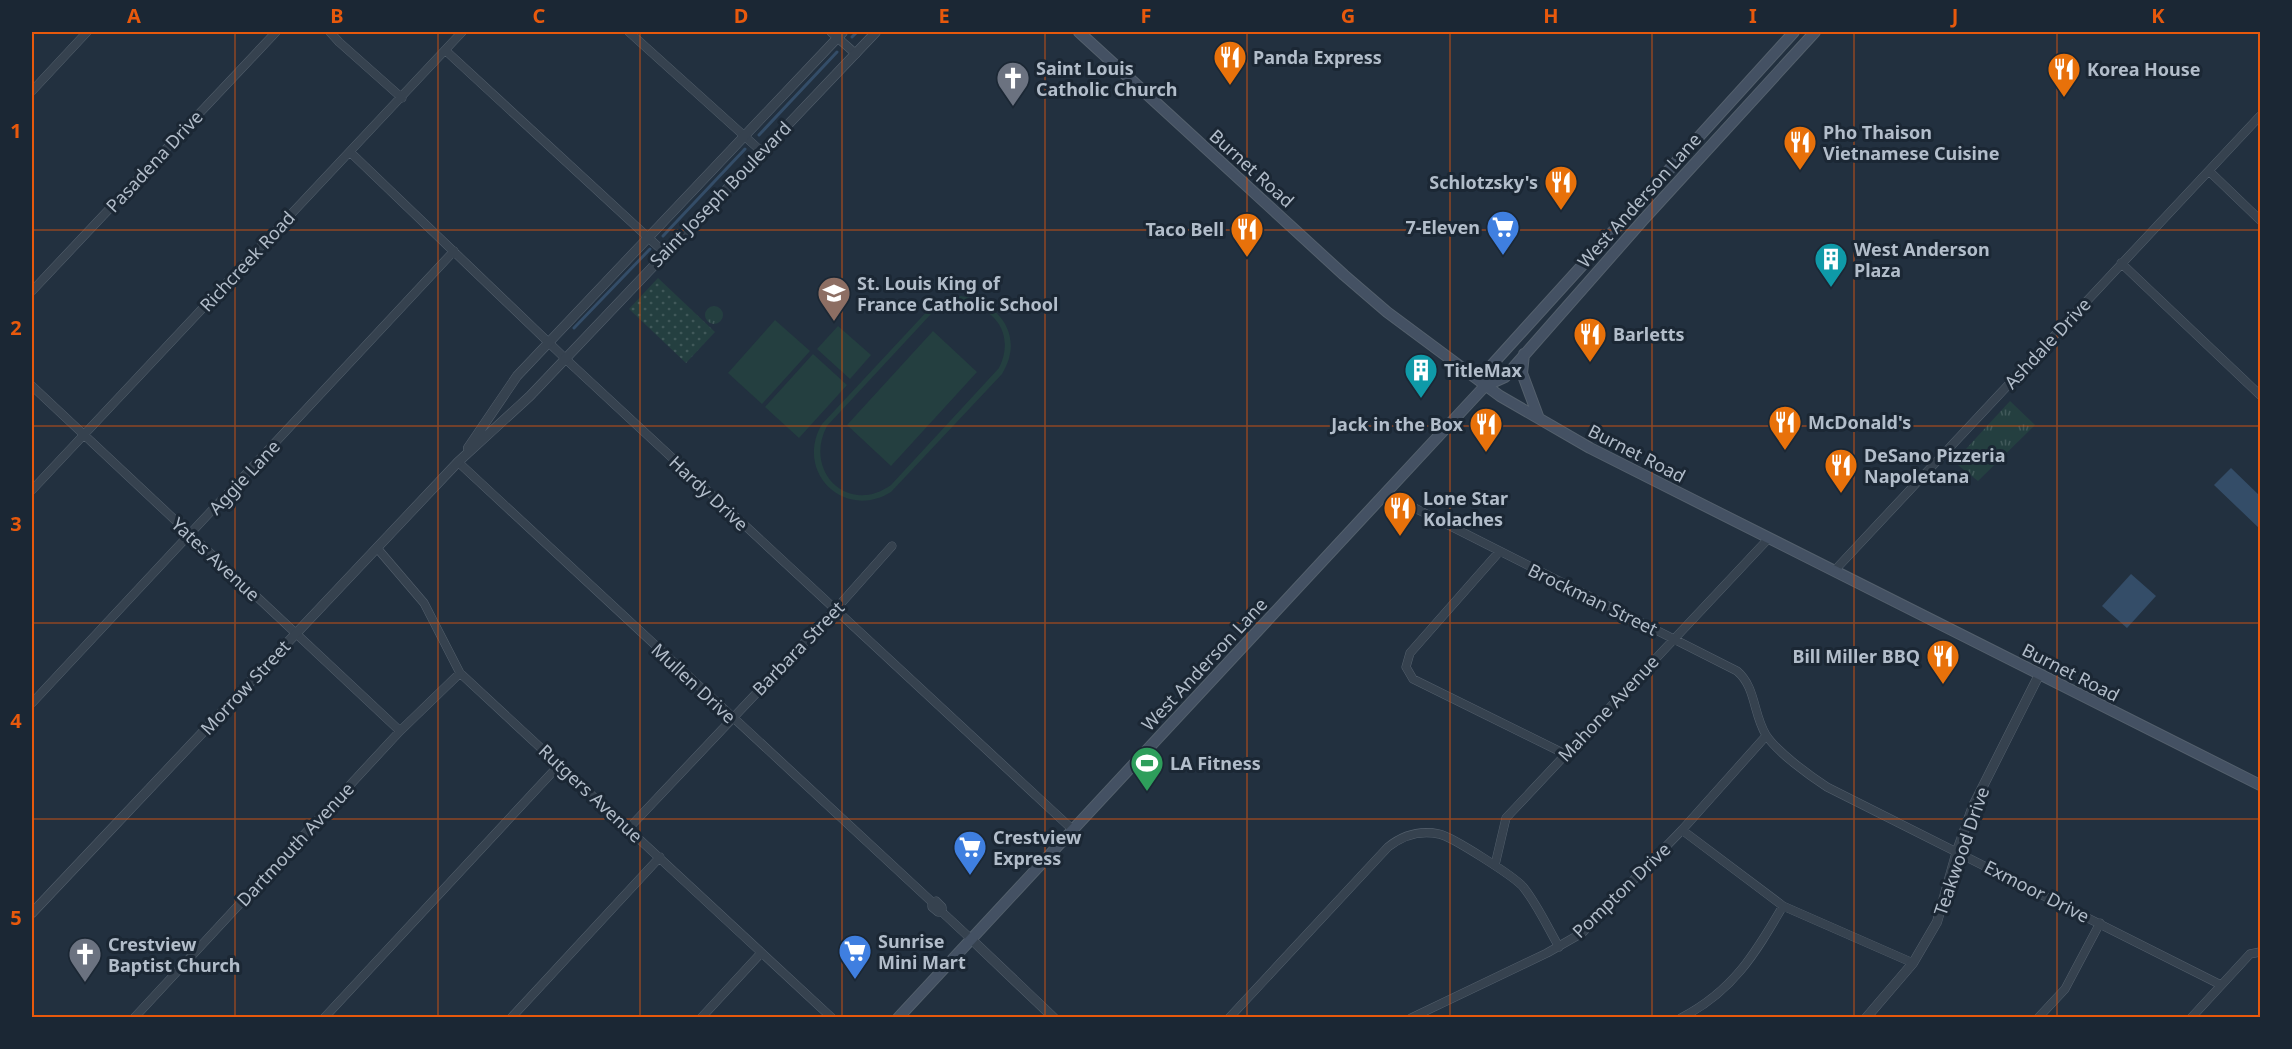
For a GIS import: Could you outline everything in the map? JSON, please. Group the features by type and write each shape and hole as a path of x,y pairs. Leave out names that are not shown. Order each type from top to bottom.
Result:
{"main road":[{"name":"Burnet Road","path":"1079,32 1344,276 1401,323 1485,386 1538,416 1574,440 2260,785"},
{"name":"West Anderson Lane","path":"1485,386 1491,367 1497,360 1795,32"},
{"path":"1795,32 1811,36"},
{"name":"West Anderson Lane","path":"898,1017 1485,386 1505,377 1811,36"},
{"path":"1645,196 1656,207"},
{"path":"1636,206 1648,215"},
{"path":"1524,354 1522,373 1538,416"}],"street":[{"path":"32,91 87,32"},
{"name":"Pasadena Drive","path":"32,291 276,32"},
{"path":"330,32 402,98"},
{"name":"Richcreek Road","path":"32,490 462,32"},
{"path":"629,32 761,151"},
{"name":"Saint Joseph Boulevard","path":"565,358 876,32"},
{"path":"838,33 856,54"},
{"name":"Saint Joseph Boulevard","path":"548,342 838,33"},
{"path":"445,50 665,253"},
{"name":"Ashdale Drive","path":"1835,570 2260,116"},
{"name":"Hardy Drive","path":"350,152 565,358 1072,829"},
{"path":"2209,171 2260,220"},
{"name":"Aggie Lane","path":"32,702 454,251"},
{"path":"2121,263 2260,395"},
{"name":"Morrow Street","path":"458,462 517,376 548,342"},
{"name":"Morrow Street","path":"32,913 458,462 530,396 565,358"},
{"name":"Yates Avenue","path":"32,386 400,731"},
{"name":"Mullen Drive","path":"458,462 731,718 932,902 932,907 942,912 1054,1017"},
{"name":"Brockman Street","path":"1384,493 1737,671 1744,678 1766,736"},
{"name":"Mahone Avenue","path":"1495,865 1506,818 1769,538"},
{"name":"Barbara Street","path":"628,828 835,610 892,546"},
{"name":"Rutgers Avenue","path":"377,548 424,603 460,673 832,1017"},
{"path":"1499,552 1410,653 1406,667 1413,679 1565,754"},
{"name":"Dartmouth Avenue","path":"134,1017 400,731 460,673"},
{"name":"Teakwood Drive","path":"1866,1017 1913,963 1937,922 1957,851 1973,806 2039,675"},
{"name":"Pompton Drive","path":"1411,1017 1559,947 1582,933 1682,830 1766,736"},
{"name":"Exmoor Drive","path":"1766,736 1808,775 1827,787 2221,985"},
{"path":"324,1017 560,764"},
{"path":"1682,830 1783,906 1913,963"},
{"path":"1229,1017 1388,847 1399,838 1417,833 1441,834 1495,865 1523,886 1559,947"},
{"path":"511,1017 660,857"},
{"path":"1681,1017 1723,990 1754,956 1783,906"},
{"path":"2038,1017 2065,989 2100,923"},
{"path":"2191,1017 2250,954 2260,952"},
{"path":"701,1017 761,953"}],"green space":[{"path":"658,278 715,332 686,363 629,309"},
{"path":"961,296 987,306 997,314 1005,323 1011,347 1002,374 891,492 873,499 856,500 841,496 828,487 819,474 814,459 815,442 822,424 932,306","holes":["953,303 979,307 997,321 1005,342 1004,355 999,368 891,485 875,493 859,495 846,492 834,484 825,473 821,459 821,443 827,426 931,314 940,307"]},
{"path":"714,306 722,311 723,315 718,323 714,324 706,319 705,315 710,307"},
{"path":"775,320 810,351 762,404 728,373"},
{"path":"838,326 871,355 850,379 817,349"},
{"path":"933,331 977,372 891,466 847,425"},
{"path":"813,354 847,385 799,438 765,407"},
{"path":"2010,401 2035,425 1978,481 1954,462"}],"water":[{"path":"2231,468 2260,496 2260,529 2214,485"},
{"path":"2131,574 2156,596 2127,628 2102,606"}],"waterway":[{"path":"852,37 857,32"},
{"path":"759,135 837,52"},
{"path":"663,236 745,149"},
{"path":"574,328 650,249"}],"place":[{"name":"Panda Express","path":"1230,86"},
{"name":"Korea House","path":"2064,98"},
{"name":"Saint Louis Catholic Church","path":"1013,107"},
{"name":"Pho Thaison Vietnamese Cuisine","path":"1800,171"},
{"name":"Schlotzsky's","path":"1561,211"},
{"name":"7-Eleven","path":"1503,256"},
{"name":"Taco Bell","path":"1247,258"},
{"name":"West Anderson Plaza","path":"1831,288"},
{"name":"St. Louis King of France Catholic School","path":"834,322"},
{"name":"Barletts","path":"1590,363"},
{"name":"TitleMax","path":"1421,399"},
{"name":"McDonald's","path":"1785,451"},
{"name":"Jack in the Box","path":"1486,453"},
{"name":"DeSano Pizzeria Napoletana","path":"1841,494"},
{"name":"Lone Star Kolaches","path":"1400,537"},
{"name":"Bill Miller BBQ","path":"1943,685"},
{"name":"LA Fitness","path":"1147,792"},
{"name":"Crestview Express","path":"970,876"},
{"name":"Sunrise Mini Mart","path":"855,980"},
{"name":"Crestview Baptist Church","path":"85,983"}]}
